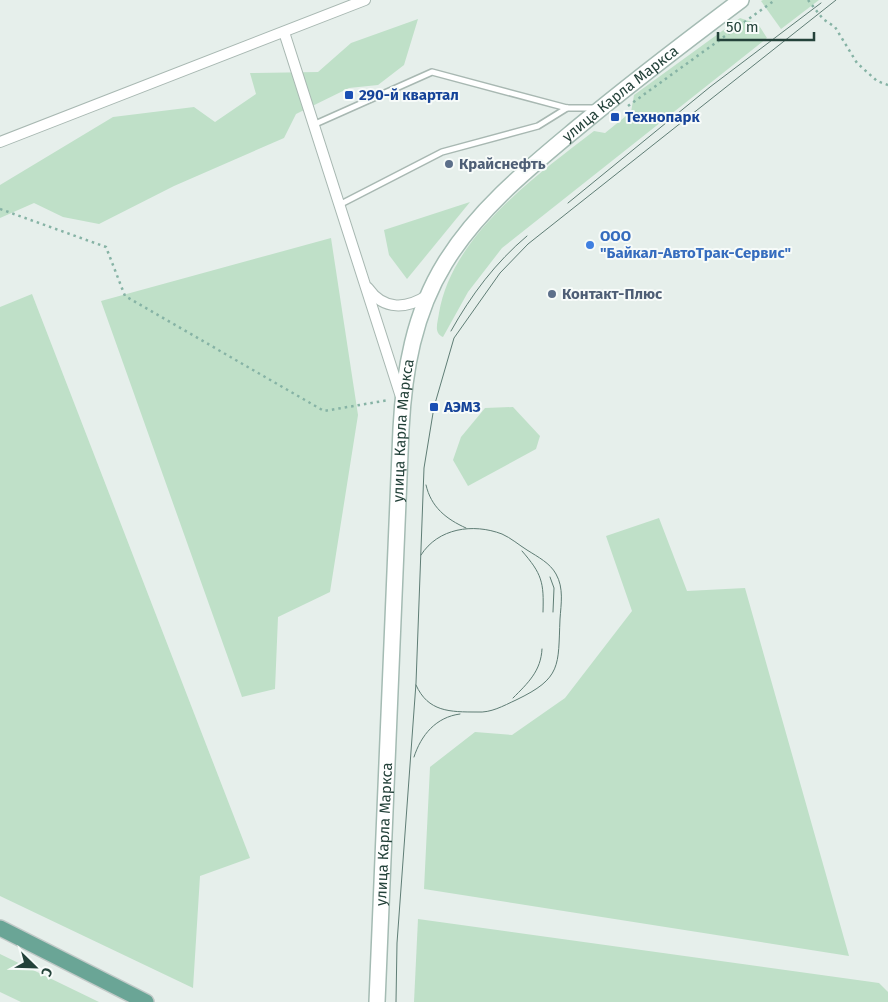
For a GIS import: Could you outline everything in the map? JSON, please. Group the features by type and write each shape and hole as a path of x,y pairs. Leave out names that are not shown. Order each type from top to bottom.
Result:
{"main road":[{"path":"0,928 146,1002"}],"street":[{"path":"0,142 365,0"},
{"name":"улица Карла Маркса","path":"377,1002 396,400 411,345 428,295 445,262 477,220 521,174 602,108 741,0"},
{"path":"284,32 364,284 396,400"},
{"path":"364,284 380,302 394,306 415,304 428,295"},
{"path":"366,1002 379,968"}],"lane":[{"path":"313,125 432,72 567,108 602,108"},
{"path":"339,204 442,152 538,126 567,108"}],"path":[{"path":"626,107 775,0"},
{"path":"808,0 823,19 835,27 857,63 877,81 888,85"},
{"path":"0,209 106,247 125,296 324,411 396,400"}],"green space":[{"path":"819,0 781,29 761,1"},
{"path":"740,18 758,24 767,38 502,248 468,292 443,337 440,335 437,330 437,323 447,285 461,258 478,233 547,167 594,131 605,133 631,112 634,95"},
{"path":"418,19 404,65 378,85 349,88 296,114 284,138 174,186 99,224 63,217 34,203 0,218 0,185 113,117 194,107 215,122 256,94 250,73 318,72 351,43"},
{"path":"470,202 407,279 389,255 384,230"},
{"path":"331,238 358,415 330,592 278,617 275,689 242,697 101,301"},
{"path":"32,294 250,858 200,876 193,988 0,896 0,307"},
{"path":"513,407 540,436 536,449 468,486 453,460 461,437 485,408"},
{"path":"659,518 687,591 745,588 849,956 424,889 430,767 475,732 512,735 565,698 632,611 606,536"},
{"path":"418,919 879,983 888,992 888,1002 414,1002"},
{"path":"0,954 99,1002 21,1002 0,992"}],"tram line":[{"path":"396,1002 397,943 416,683 424,468 434,407 454,338 500,273 528,244 836,0"},
{"path":"568,203 710,87 821,3"},
{"path":"451,331 485,280 527,236"},
{"path":"426,485 428,493 440,511 452,521 466,528"},
{"path":"416,685 421,694 433,705 441,709 458,712 492,710 531,692 542,685 550,677 554,669 559,648 561,602 559,579 550,567 502,534 479,529 457,530 437,539 421,555"},
{"path":"522,551 538,572 543,593 543,612"},
{"path":"550,577 554,588 553,612"},
{"path":"513,698 529,682 539,664 542,649"},
{"path":"414,757 421,741 431,728 444,719 460,714"}],"place":[{"name":"290-й квартал","path":"349,95"},
{"name":"Технопарк","path":"615,117"},
{"name":"Крайснефть","path":"449,164"},
{"name":"ООО \"Байкал-АвтоТрак-Сервис\"","path":"590,245"},
{"name":"Контакт-Плюс","path":"552,294"},
{"name":"АЭМЗ","path":"434,407"}]}
